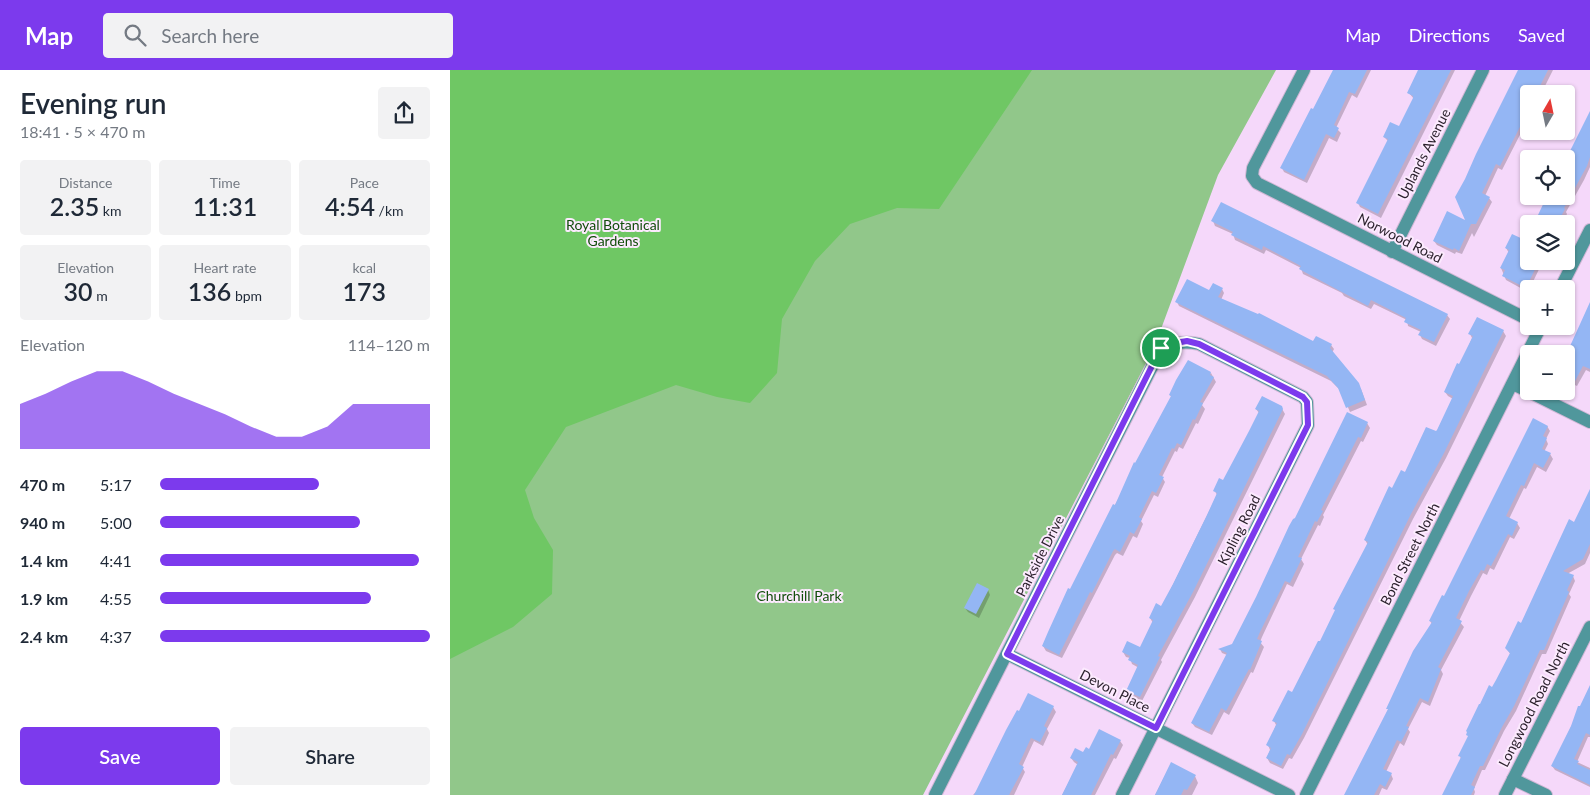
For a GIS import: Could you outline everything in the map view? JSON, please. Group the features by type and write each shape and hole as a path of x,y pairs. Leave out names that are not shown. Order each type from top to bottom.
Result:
{"street":[{"name":"Norwood Road","path":"1304,70 1254,168 1252,176 1257,183 1520,316"},
{"name":"Uplands Avenue","path":"1392,252 1483,70"},
{"path":"1565,280 1590,230"},
{"name":"Bond Street North","path":"1306,795 1537,335"},
{"name":"Kipling Road","path":"1122,795 1308,425 1307,402 1303,397 1199,344 1187,341 1181,342"},
{"name":"Parkside Drive","path":"935,795 1161,348 1181,342"},
{"path":"1513,384 1590,422"},
{"name":"Longwood Road North","path":"1506,795 1590,627"},
{"name":"Devon Place","path":"1007,654 1289,795"},
{"path":"1514,779 1546,795"}],"green space":[{"name":"Churchill Park","path":"450,70 1276,70 1218,175 1154,348 923,795 450,795"},
{"name":"Royal Botanical Gardens","path":"450,70 1032,70 939,209 897,208 850,224 815,261 782,319 777,373 750,403 717,397 676,385 566,427 525,490 534,518 553,550 552,594 513,627 450,659"}],"building":[{"path":"1333,70 1367,70 1355,94 1349,92 1334,125 1339,128 1334,138 1326,134 1304,180 1280,168"},
{"path":"1418,70 1451,70 1378,214 1356,203 1388,139 1383,137 1390,122 1399,126 1413,98 1413,96 1407,93"},
{"path":"1518,70 1548,70 1540,85 1520,85 1520,127 1500,166 1496,164 1482,193 1490,197 1476,224 1471,224 1459,251 1454,248 1453,250 1433,241 1447,211 1465,220 1455,197"},
{"path":"1590,111 1590,157 1575,188 1575,150 1570,150"},
{"path":"1221,202 1448,314 1434,342 1418,335 1421,330 1404,322 1406,318 1371,300 1368,306 1299,269 1301,266 1263,246 1262,250 1231,235 1233,232 1211,221"},
{"path":"1543,205 1566,205 1562,215 1538,215"},
{"path":"1512,234 1520,238 1520,270 1535,270 1530,280 1520,280 1520,285 1502,276 1505,270 1500,268 1509,250 1505,248"},
{"path":"1187,279 1209,290 1213,283 1223,288 1218,297 1259,313 1313,341 1316,336 1332,344 1330,348 1359,383 1365,400 1346,408 1338,388 1327,376 1175,302"},
{"path":"1590,302 1590,369 1583,366 1575,381 1575,345 1571,345"},
{"path":"1477,317 1504,330 1302,734 1290,755 1287,754 1281,766 1266,758 1271,748 1266,745 1277,723 1272,721 1288,690 1292,692 1318,641 1320,641 1335,610 1333,609 1368,542 1364,540 1389,486 1392,488 1401,470 1405,472 1426,427 1437,430 1453,396 1444,392 1457,363 1459,364 1473,336 1468,334"},
{"path":"1188,360 1211,372 1210,375 1214,377 1200,402 1203,403 1181,445 1177,443 1174,449 1172,448 1159,475 1164,477 1156,493 1152,491 1139,517 1142,519 1134,534 1130,532 1120,552 1115,549 1113,551 1092,593 1090,592 1059,655 1042,646 1048,632 1068,588 1070,589 1113,504 1115,505 1134,462 1171,396 1169,395 1176,380"},
{"path":"1262,396 1282,406 1283,409 1193,592 1158,656 1160,657 1140,697 1126,691 1138,665 1128,660 1130,656 1122,652 1127,641 1140,647 1153,620 1149,618 1156,603 1161,606 1173,584 1217,493 1213,491 1219,478 1223,480 1249,431 1259,411 1255,409"},
{"path":"1347,412 1368,422 1361,438 1358,437 1321,510 1323,511 1317,522 1315,521 1298,557 1302,558 1290,583 1285,581 1260,632 1257,639 1262,641 1250,670 1226,711 1221,708 1209,732 1191,723 1227,653 1218,649 1232,644"},
{"path":"1533,418 1548,426 1543,436 1547,438 1542,449 1551,453 1543,468 1534,463 1524,486 1521,485 1506,516 1518,522 1512,536 1508,534 1491,566 1487,564 1484,571 1481,570 1469,591 1456,618 1462,621 1438,667 1441,669 1428,702 1420,698 1406,726 1409,727 1401,742 1397,740 1383,769 1392,773 1385,787 1380,784 1374,795 1344,795 1388,709 1386,709 1413,651 1432,622 1429,621 1442,595 1444,596"},
{"path":"1590,489 1590,544 1583,559 1563,571 1574,575 1567,590 1569,592 1544,650 1540,650 1483,766 1480,766 1471,785 1475,787 1471,795 1442,795 1461,757 1458,756 1468,736 1466,731 1489,685 1492,687 1510,653 1505,648 1518,621 1521,623 1569,519 1574,522"},
{"path":"977,583 989,589 976,614 964,608"},
{"path":"1590,685 1590,735 1586,733 1574,759 1579,761 1577,764 1590,770 1590,785 1551,766 1571,726 1578,706 1580,706"},
{"path":"1028,693 1054,706 1044,726 1047,728 1040,742 1031,738 1019,764 1024,767 1009,795 974,795 1006,730"},
{"path":"1099,729 1121,740 1113,755 1111,754 1091,795 1062,795 1078,762 1070,758 1075,748 1083,752 1086,747 1089,749"},
{"path":"1171,762 1196,775 1187,790 1184,789 1181,795 1155,795"}],"route":[{"path":"1187,341 1199,344 1303,397 1307,402 1308,425 1156,728 1007,654 1161,348 1169,344 1187,341"}]}
